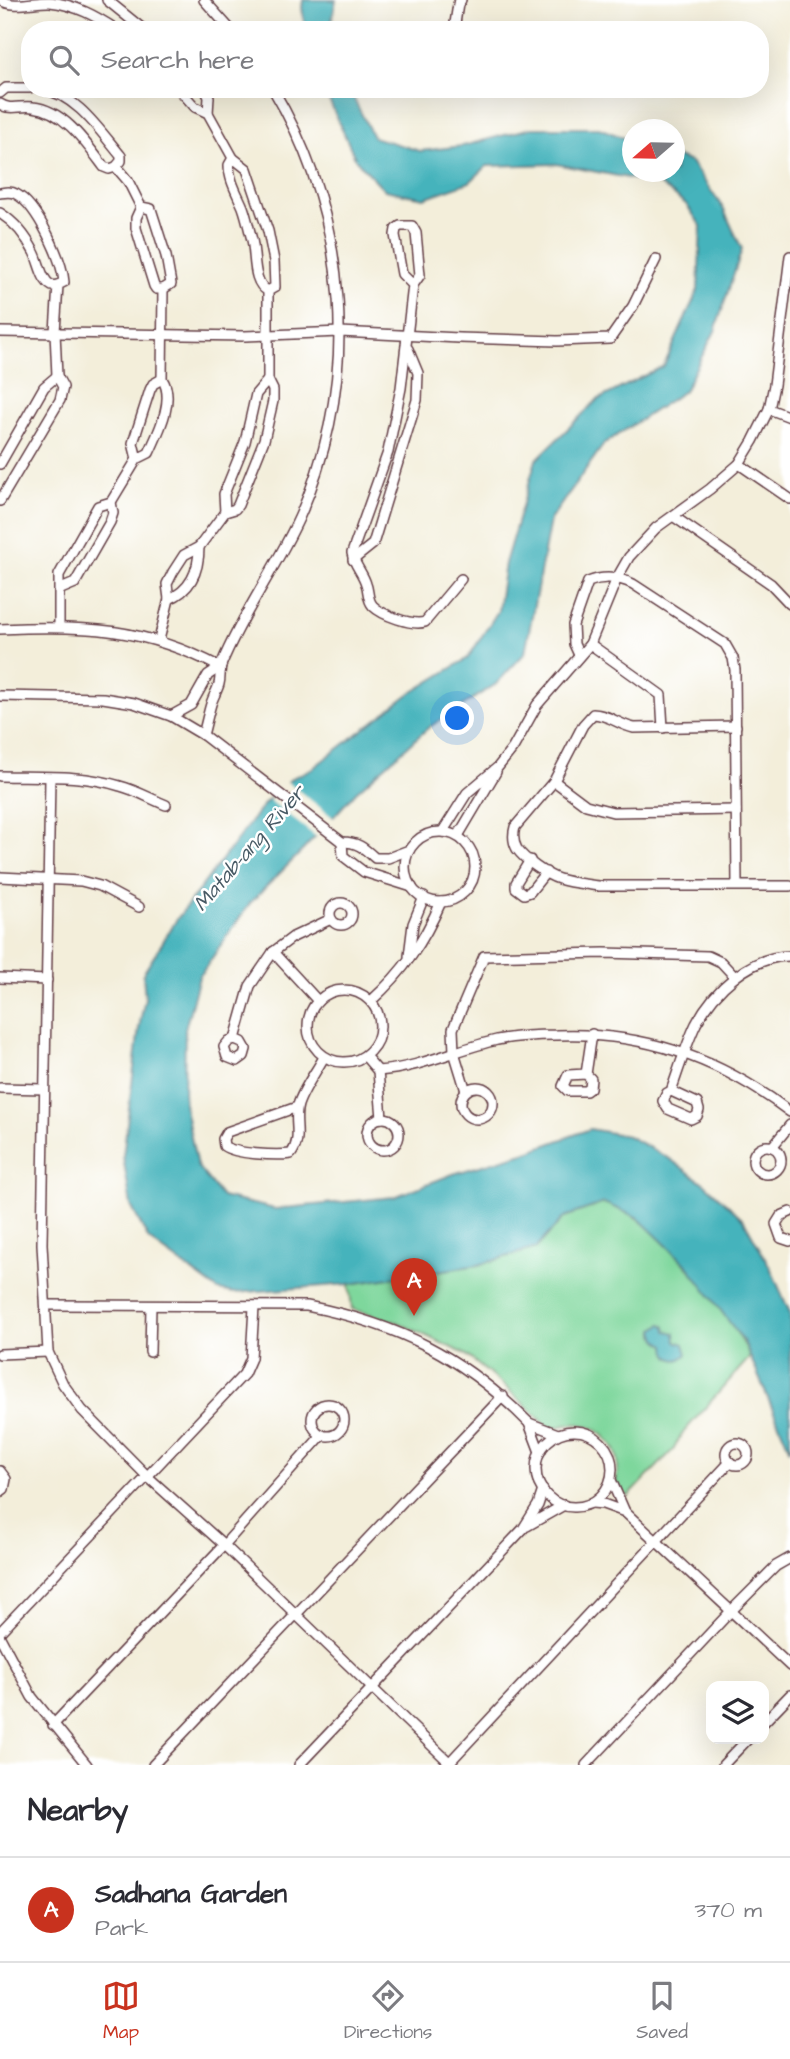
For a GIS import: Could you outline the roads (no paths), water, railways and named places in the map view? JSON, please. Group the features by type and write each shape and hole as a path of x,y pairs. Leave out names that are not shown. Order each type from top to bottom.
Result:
{"street":[{"path":"1,0 9,4 48,2 66,5 104,21"},
{"path":"107,0 134,21"},
{"path":"204,0 223,21"},
{"path":"455,21 461,0"},
{"path":"124,21 128,16"},
{"path":"0,93 6,88 21,88"},
{"path":"65,98 81,111 121,156 116,167"},
{"path":"187,98 195,107 208,113"},
{"path":"209,98 208,113 233,158 247,169 268,231 276,278 275,287 268,292"},
{"path":"203,735 220,682 220,667 299,518 320,462 336,397 340,332 333,255 322,203 305,150 277,98"},
{"path":"0,104 7,108 32,106 49,110 61,118 104,167 116,167 128,181 141,207"},
{"path":"233,158 229,165 230,177 244,210 257,280 261,288 268,292"},
{"path":"0,193 10,192 20,196 45,230 64,282 49,285 28,241 10,220 0,213"},
{"path":"141,207 151,209 166,256 171,284 163,289 156,289 154,286 136,228 136,218 141,207"},
{"path":"413,285 402,274 395,235 400,226 412,226 416,233 420,275 413,285 408,340 388,452 352,553 353,560 366,583 369,600 374,608 408,623 425,622 461,579"},
{"path":"458,836 537,705 590,644 617,578 629,557 643,540 739,464 769,409 790,256"},
{"path":"0,332 270,336 340,332 408,340 610,339 634,306 656,259"},
{"path":"0,501 60,400 63,387 57,376 55,332 58,285"},
{"path":"61,589 75,583 110,522 113,513 111,502 137,459 149,453 160,425 168,395 162,379 163,289"},
{"path":"159,640 169,599 167,584 173,572 184,555 199,547 225,512 238,505 264,440 274,395 268,380 268,292"},
{"path":"353,560 373,544 417,400 418,373 408,340"},
{"path":"779,348 790,349"},
{"path":"0,464 44,387 57,376"},
{"path":"137,459 133,443 150,390 153,384 162,379"},
{"path":"225,512 224,494 245,442 256,394 268,380"},
{"path":"769,409 790,417"},
{"path":"739,464 790,499"},
{"path":"59,627 59,575 98,506 111,502"},
{"path":"673,516 771,584 790,604"},
{"path":"169,599 185,590 197,567 199,547"},
{"path":"579,656 574,644 573,625 588,582 617,578 633,584 725,644 733,657 735,670 737,886"},
{"path":"0,629 59,627 128,632 159,640 220,667"},
{"path":"590,644 661,695 663,728"},
{"path":"171,716 191,705 208,675 220,667"},
{"path":"0,696 103,698 134,703 171,716 203,735 342,842 354,842 375,858 388,858 409,850 429,833 443,831 458,836 467,844 473,853 474,876 470,886 462,894 441,902 424,897 412,887 364,872 343,856 342,842"},
{"path":"736,726 624,726 603,714 593,714 583,724 554,781 515,827 513,836 517,848 558,879 598,886 790,886"},
{"path":"443,831 467,793 498,767"},
{"path":"0,776 80,778 121,786 166,805"},
{"path":"50,778 42,1244 48,1352 70,1397 148,1477 224,1545 450,1764 730,1462"},
{"path":"554,781 586,805 613,811 736,810"},
{"path":"409,850 405,869 412,887"},
{"path":"530,860 516,883 516,888 524,894 530,892 546,872"},
{"path":"0,877 81,881 100,886 139,907"},
{"path":"409,957 413,924 424,897"},
{"path":"371,1002 395,979 409,957 421,946 441,902"},
{"path":"235,1039 250,986 272,952 293,937 331,919"},
{"path":"272,952 318,1001"},
{"path":"466,1091 452,1040 456,1018 484,956 488,954 708,956 721,962 735,977"},
{"path":"671,1091 695,1027 715,996 735,977 758,962 778,956 790,956"},
{"path":"0,978 47,980"},
{"path":"339,990 351,990 362,994 371,1002 378,1012 381,1024 374,1048 365,1056 345,1063 324,1056 315,1048 308,1024 311,1011 318,1001 339,990"},
{"path":"586,1074 592,1034"},
{"path":"379,1071 407,1068 454,1052 519,1036 592,1034 625,1038 685,1053 741,1077 790,1112"},
{"path":"297,1107 227,1132 223,1139 224,1146 250,1153 291,1154 299,1128 297,1107 324,1056"},
{"path":"365,1056 379,1071 382,1118"},
{"path":"0,1088 44,1089"},
{"path":"772,1147 790,1125"},
{"path":"790,1212 780,1216 776,1224 781,1238 790,1241"},
{"path":"46,1305 307,1306 394,1329 473,1372 503,1396 529,1423 540,1452"},
{"path":"150,1352 151,1306"},
{"path":"0,1632 244,1374 251,1358 254,1307"},
{"path":"0,1354 48,1352"},
{"path":"153,1765 503,1396"},
{"path":"529,1423 558,1434"},
{"path":"611,1480 604,1493 590,1503 580,1506 564,1505 550,1498 537,1478 540,1452 548,1441 558,1434 579,1431 599,1440 607,1448 611,1458 611,1480 625,1512 790,1666"},
{"path":"53,1725 224,1545 322,1436"},
{"path":"0,1471 6,1479 4,1489 0,1492"},
{"path":"299,1765 523,1529 538,1505 543,1490"},
{"path":"590,1503 603,1504 625,1512"},
{"path":"523,1529 564,1505"},
{"path":"586,1765 731,1611 776,1566 790,1558"},
{"path":"0,1637 32,1697 87,1765"},
{"path":"769,1717 790,1695"},
{"path":"723,1765 743,1744"}],"water":[{"path":"303,0 336,0 332,21 304,21"},
{"path":"328,98 354,98 373,137 420,151 463,146 531,128 599,128 622,137 622,177 556,164 487,166 470,182 424,198 385,190 356,160"},
{"name":"Matab-ang River","path":"685,160 691,162 723,208 742,249 715,331 684,391 604,444 550,520 525,653 496,684 428,728 356,792 250,903 199,977 185,1029 184,1103 197,1166 222,1197 275,1209 394,1197 453,1174 530,1151 590,1129 628,1136 670,1159 705,1184 743,1219 770,1267 790,1313 790,1450 744,1342 688,1266 637,1217 604,1203 564,1217 536,1248 478,1265 349,1284 234,1293 218,1290 149,1240 131,1206 123,1156 145,998 143,974 177,919 265,803 292,778 313,768 408,695 468,658 498,611 505,563 536,460 597,400 664,366 698,290 701,226 686,204 659,184 649,182 685,182"},
{"path":"662,1324 667,1331 675,1333 676,1341 684,1344 687,1354 683,1357 676,1360 670,1357 666,1345 657,1339 655,1329"}],"place":[{"name":"Sadhana Garden","path":"414,1316"}]}
